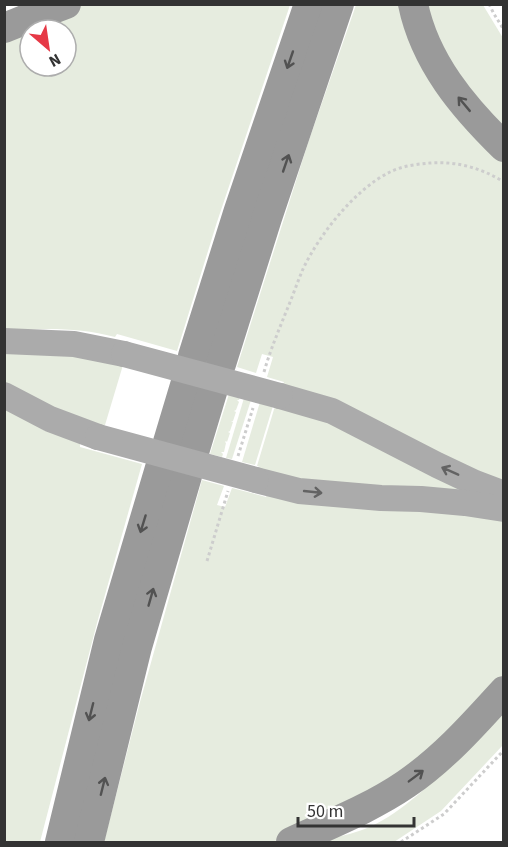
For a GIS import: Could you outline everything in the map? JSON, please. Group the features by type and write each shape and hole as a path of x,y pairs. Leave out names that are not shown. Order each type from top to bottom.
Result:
{"highway":[{"path":"4,28 66,4"},
{"path":"89,843 178,459 203,373 239,210 309,4"},
{"path":"203,373 267,218 339,4"},
{"path":"413,4 425,42 441,72 458,98 504,147"},
{"path":"60,843 109,640 178,459"},
{"path":"291,843 370,805 406,784 445,752 504,691"}],"main road":[{"path":"4,341 74,344 124,354 332,411 436,465 504,494"},
{"path":"4,396 50,419 98,437 299,491 422,499 504,509"}],"path":[{"path":"489,4 504,30"},
{"path":"262,375 304,268 323,236 343,210 367,188 390,172 422,163 446,162 478,169 504,182"},
{"path":"237,461 255,401"},
{"path":"207,561 229,487"},
{"path":"400,843 444,814 504,750"}],"shaded area":[{"path":"82,5 290,5 217,222 177,351 117,334 115,337 87,331 60,329 5,331 5,36 18,31 18,78 78,78 78,18 50,18"},
{"path":"356,5 407,5 503,155 503,488 283,385 284,382 267,377 273,357 262,354 256,373 237,367 308,143"},
{"path":"423,5 483,5 503,38 503,139 472,106"},
{"path":"5,346 37,347 123,365 105,425 102,425 101,430 5,389"},
{"path":"229,394 240,397 237,400 239,402 234,411 236,412 233,421 231,421 233,422 228,432 230,433 227,442 225,442 224,452 221,452 222,457 210,454"},
{"path":"244,398 251,400 232,459 226,458"},
{"path":"260,402 273,406 255,465 242,462"},
{"path":"4,406 80,442 80,447 142,464 97,623 40,842 5,842"},
{"path":"275,406 300,409 481,491 359,489 258,472 260,467 257,466"},
{"path":"202,480 224,486 217,505 225,507 232,488 266,497 267,493 503,515 503,682 443,747 299,830 273,842 104,842 140,702"},
{"path":"503,709 503,745 441,811 394,842 319,842 359,831 398,811 455,760"}]}
